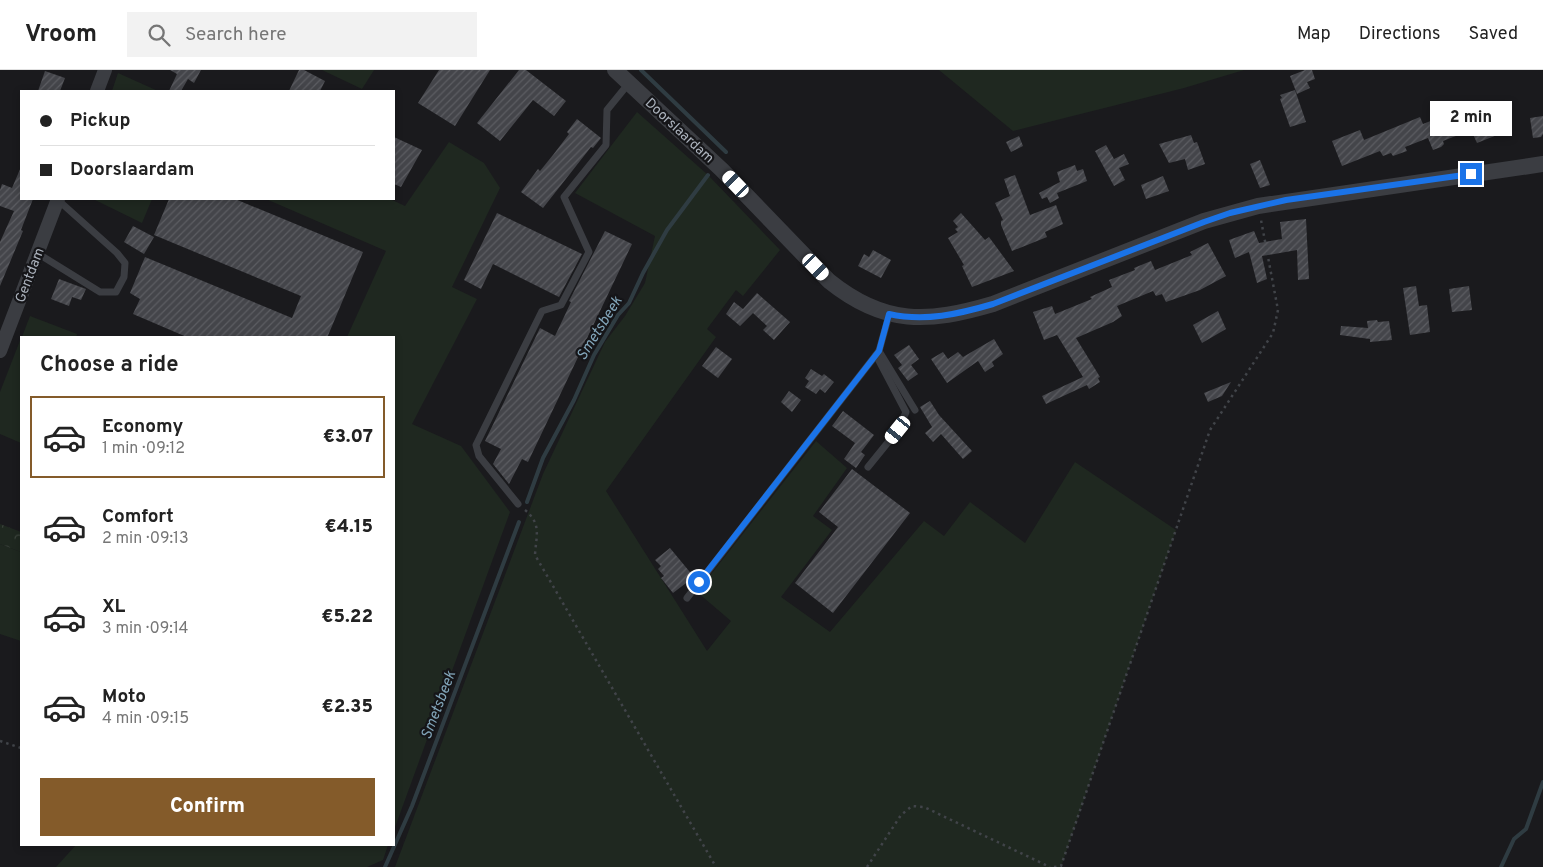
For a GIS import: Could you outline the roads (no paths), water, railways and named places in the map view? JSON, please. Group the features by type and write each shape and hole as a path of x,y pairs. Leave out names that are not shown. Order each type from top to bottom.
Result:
{"street":[{"path":"98,90 105,70"},
{"name":"Doorslaardam","path":"615,70 722,170 829,281 857,301 889,314 920,318 965,313 993,304 1204,222 1258,206 1543,164"},
{"name":"Gentdam","path":"0,350 58,200"}],"lane":[{"path":"518,504 479,456 476,445 542,311 561,305 589,252 564,197 606,145 607,110 629,83"},
{"path":"37,253 100,292 116,292 124,277 125,263 58,200"},
{"path":"687,598 878,353 889,314"},
{"path":"878,353 915,410"},
{"path":"868,467 898,430 906,412 878,353"}],"waterway":[{"name":"Smetsbeek","path":"641,70 726,152"},
{"name":"Smetsbeek","path":"527,502 543,458 574,400 594,355 618,315 629,303 667,230 708,175"},
{"name":"Smetsbeek","path":"395,844 412,806 519,522"},
{"path":"1501,867 1514,839 1526,829 1543,782"},
{"name":"Smetsbeek","path":"385,867 394,846"}]}
